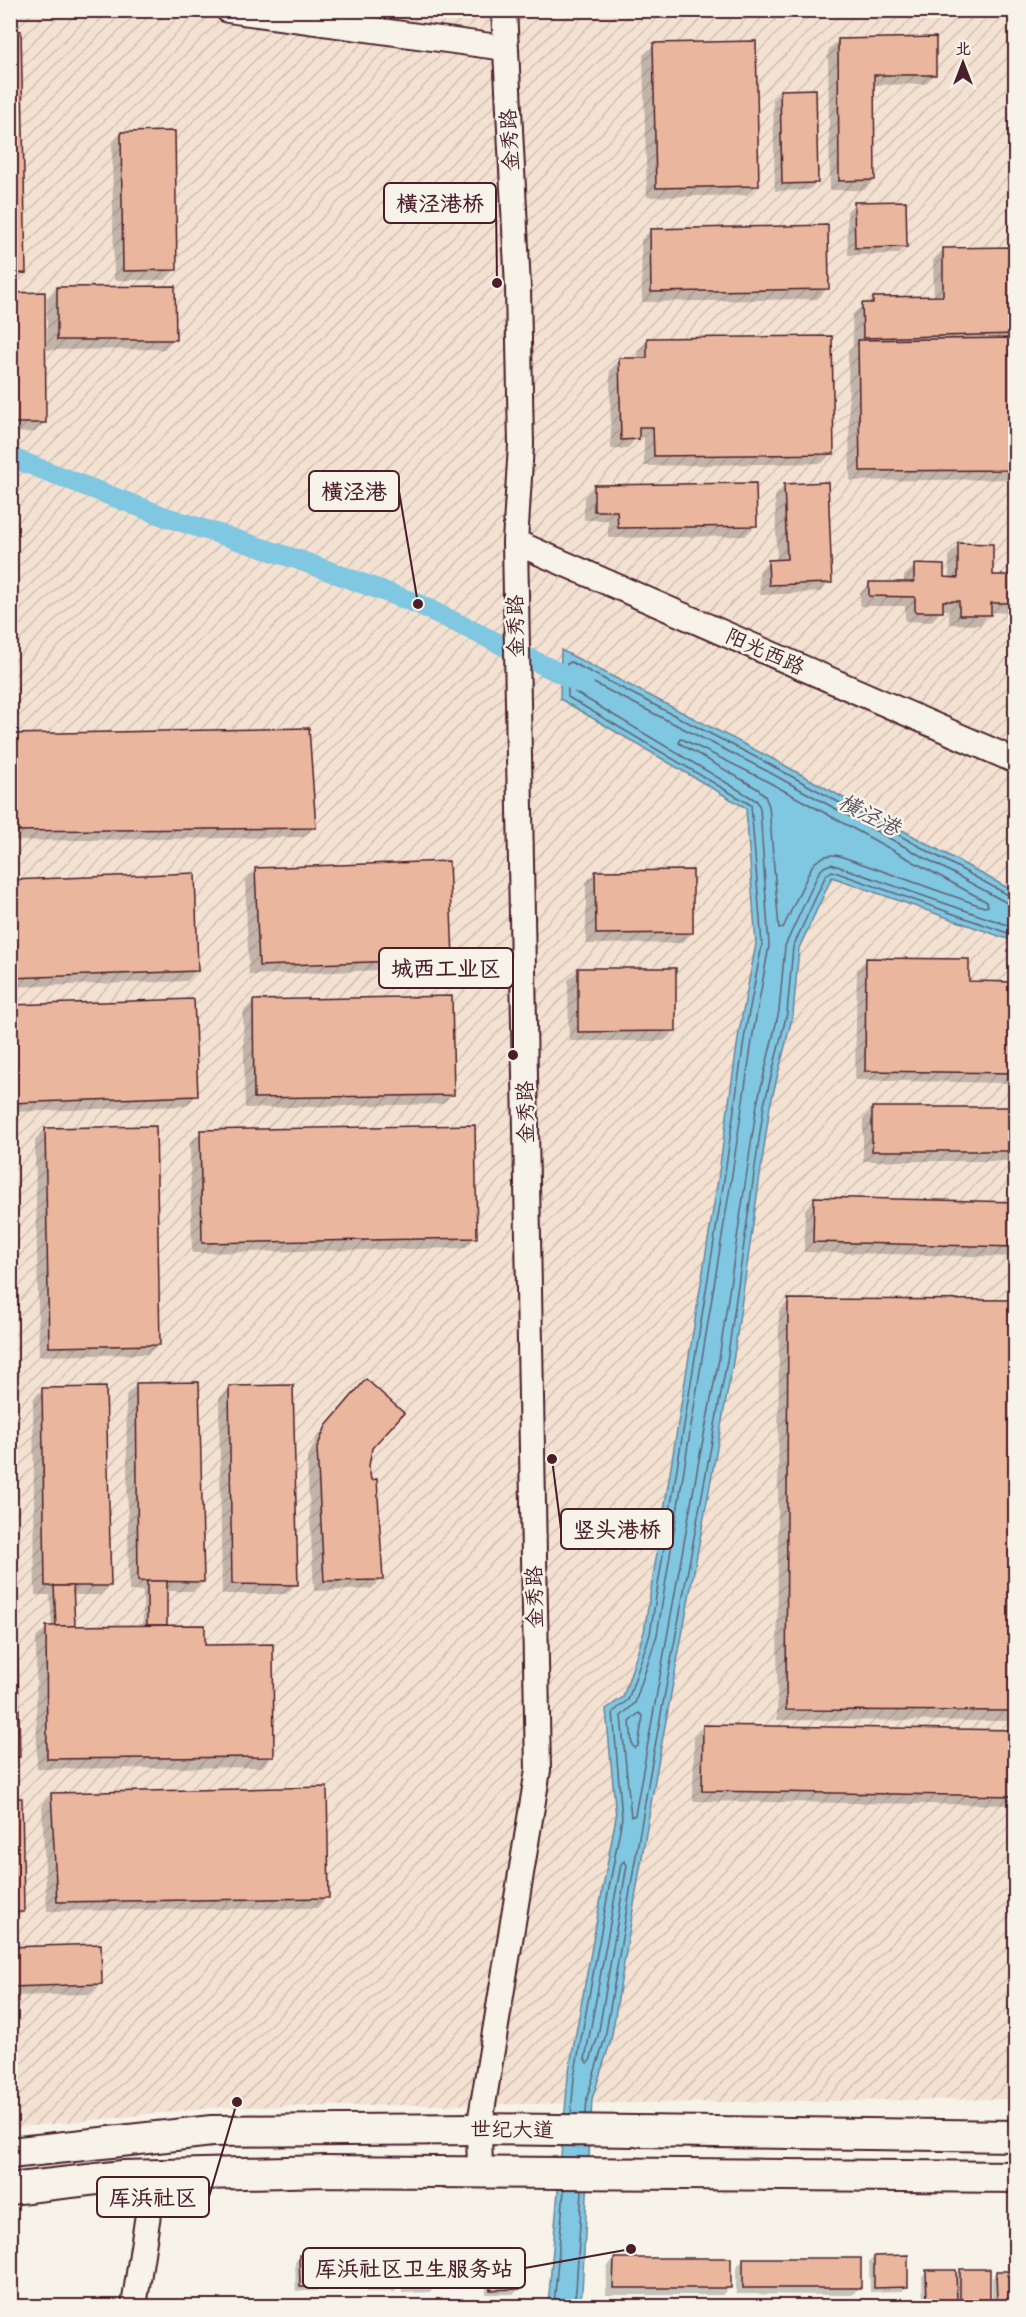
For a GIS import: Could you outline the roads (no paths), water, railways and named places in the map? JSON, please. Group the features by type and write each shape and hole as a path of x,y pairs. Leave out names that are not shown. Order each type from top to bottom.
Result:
{"main road":[{"name":"世纪大道","path":"10,2152 212,2132 479,2129 1016,2136"},
{"name":"世纪大道","path":"10,2189 123,2176 327,2171 1016,2177"}],"street":[{"path":"228,10 505,48"},
{"name":"金秀路","path":"480,2172 479,2129 538,1770 515,542 521,445 519,333 504,10"},
{"name":"阳光西路","path":"515,542 1016,761"},
{"path":"134,2307 154,2175"}],"water":[{"path":"561,650 771,758 1015,892 1016,942 832,877 799,948 793,1014 770,1106 733,1362 656,1774 611,2040 592,2099 582,2292 579,2306 548,2306 568,2076 616,1817 606,1709 623,1697 644,1632 718,1179 739,1032 756,944 746,808 560,699"},
{"path":"761,2303 907,2304 908,2306 761,2306"}],"waterway":[{"name":"横泾港","path":"10,457 163,516 299,560 418,604 584,685"}],"place":[{"name":"横泾港桥","path":"497,283"},
{"name":"横泾港","path":"418,604"},
{"name":"城西工业区","path":"513,1055"},
{"name":"竖头港桥","path":"552,1459"},
{"name":"厍浜社区","path":"237,2102"},
{"name":"厍浜社区卫生服务站","path":"631,2249"}]}
